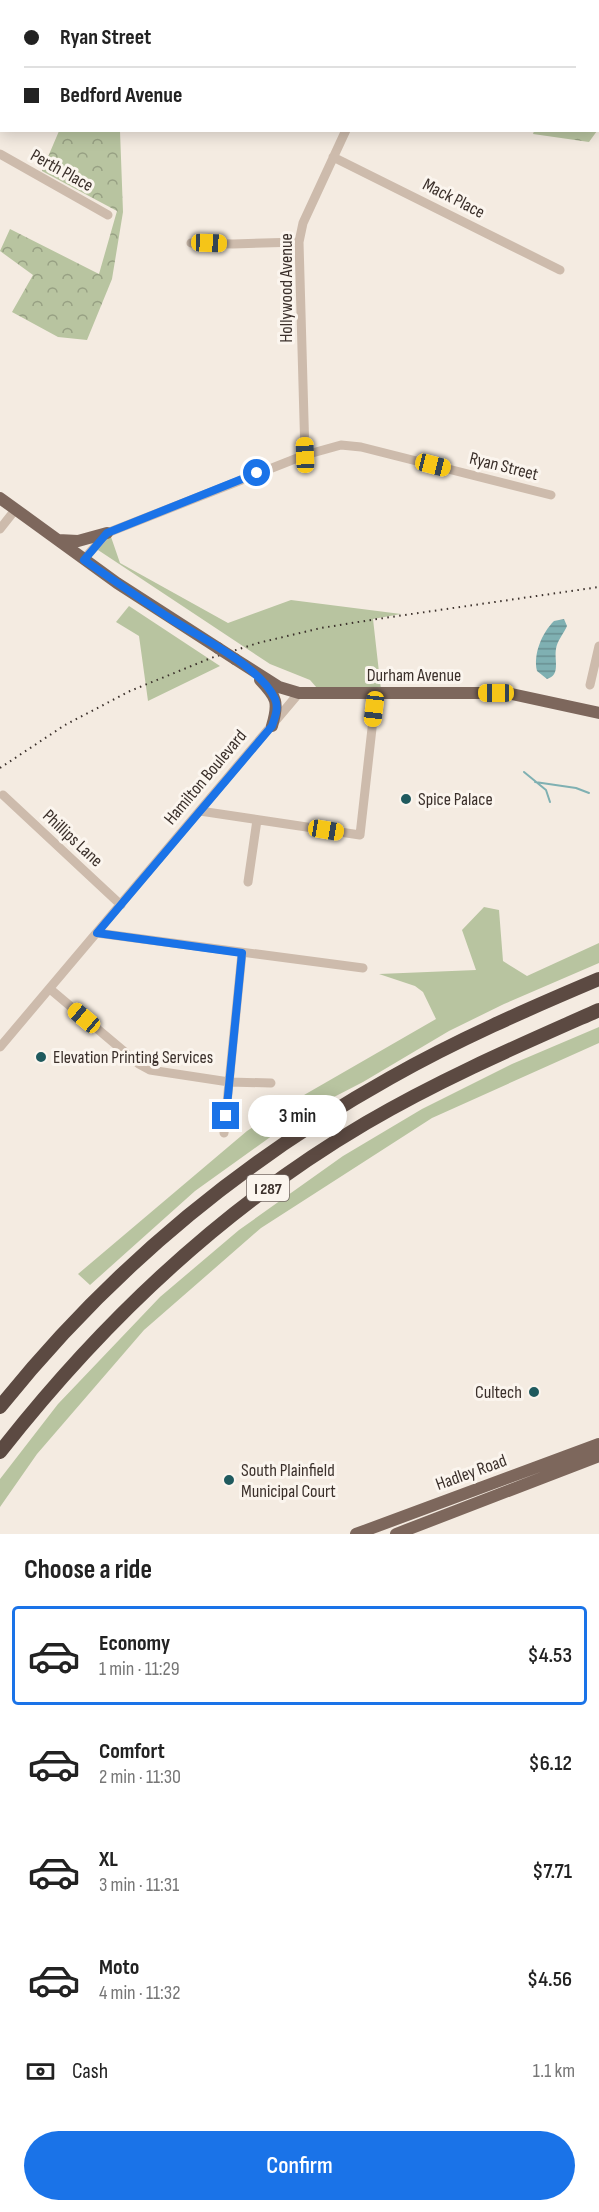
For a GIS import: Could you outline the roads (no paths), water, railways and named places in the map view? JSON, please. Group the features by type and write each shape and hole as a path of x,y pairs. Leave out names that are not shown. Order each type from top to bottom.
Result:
{"highway":[{"name":"I 287","path":"0,1407 59,1338 128,1268 195,1210 267,1155 346,1103 436,1053 599,979"},
{"name":"I 287","path":"0,1452 61,1377 103,1332 181,1258 250,1201 327,1148 394,1107 463,1071 599,1010"}],"main road":[{"path":"0,498 117,583 279,687 299,693"},
{"path":"57,540 78,541 107,533"},
{"path":"249,668 271,692 276,701 277,710 272,726"},
{"name":"Durham Avenue","path":"299,693 507,693 599,713"},
{"name":"Hadley Road","path":"356,1534 599,1444"},
{"name":"Hadley Road","path":"396,1534 599,1456"}],"street":[{"name":"Hollywood Avenue","path":"305,455 299,242 303,223 345,132"},
{"name":"Perth Place","path":"0,154 108,215"},
{"name":"Mack Place","path":"333,157 560,270"},
{"path":"191,243 299,242"},
{"name":"Ryan Street","path":"84,560 107,533 305,455 340,444 361,447 550,495"},
{"path":"0,529 15,510"},
{"path":"590,685 598,659 599,646"},
{"name":"Hamilton Boulevard","path":"0,1047 299,693"},
{"path":"200,811 360,835 376,693"},
{"name":"Phillips Lane","path":"3,795 121,905"},
{"path":"248,882 257,820"},
{"path":"97,933 363,968"},
{"path":"224,1133 242,953"},
{"path":"50,989 139,1064 150,1070 229,1082 271,1083"}],"water":[{"path":"564,619 567,626 557,646 555,671 547,679 537,671 537,651 542,638 554,621"}],"waterway":[{"path":"524,772 546,790 550,802"},
{"path":"535,782 576,788 589,793"}],"railway":[{"path":"0,768 65,725 130,691 211,658 258,643 321,628 599,587"}],"place":[{"name":"Spice Palace","path":"406,799"},
{"name":"Elevation Printing Services","path":"41,1057"},
{"name":"Cultech","path":"534,1392"},
{"name":"South Plainfield Municipal Court","path":"229,1480"}]}
